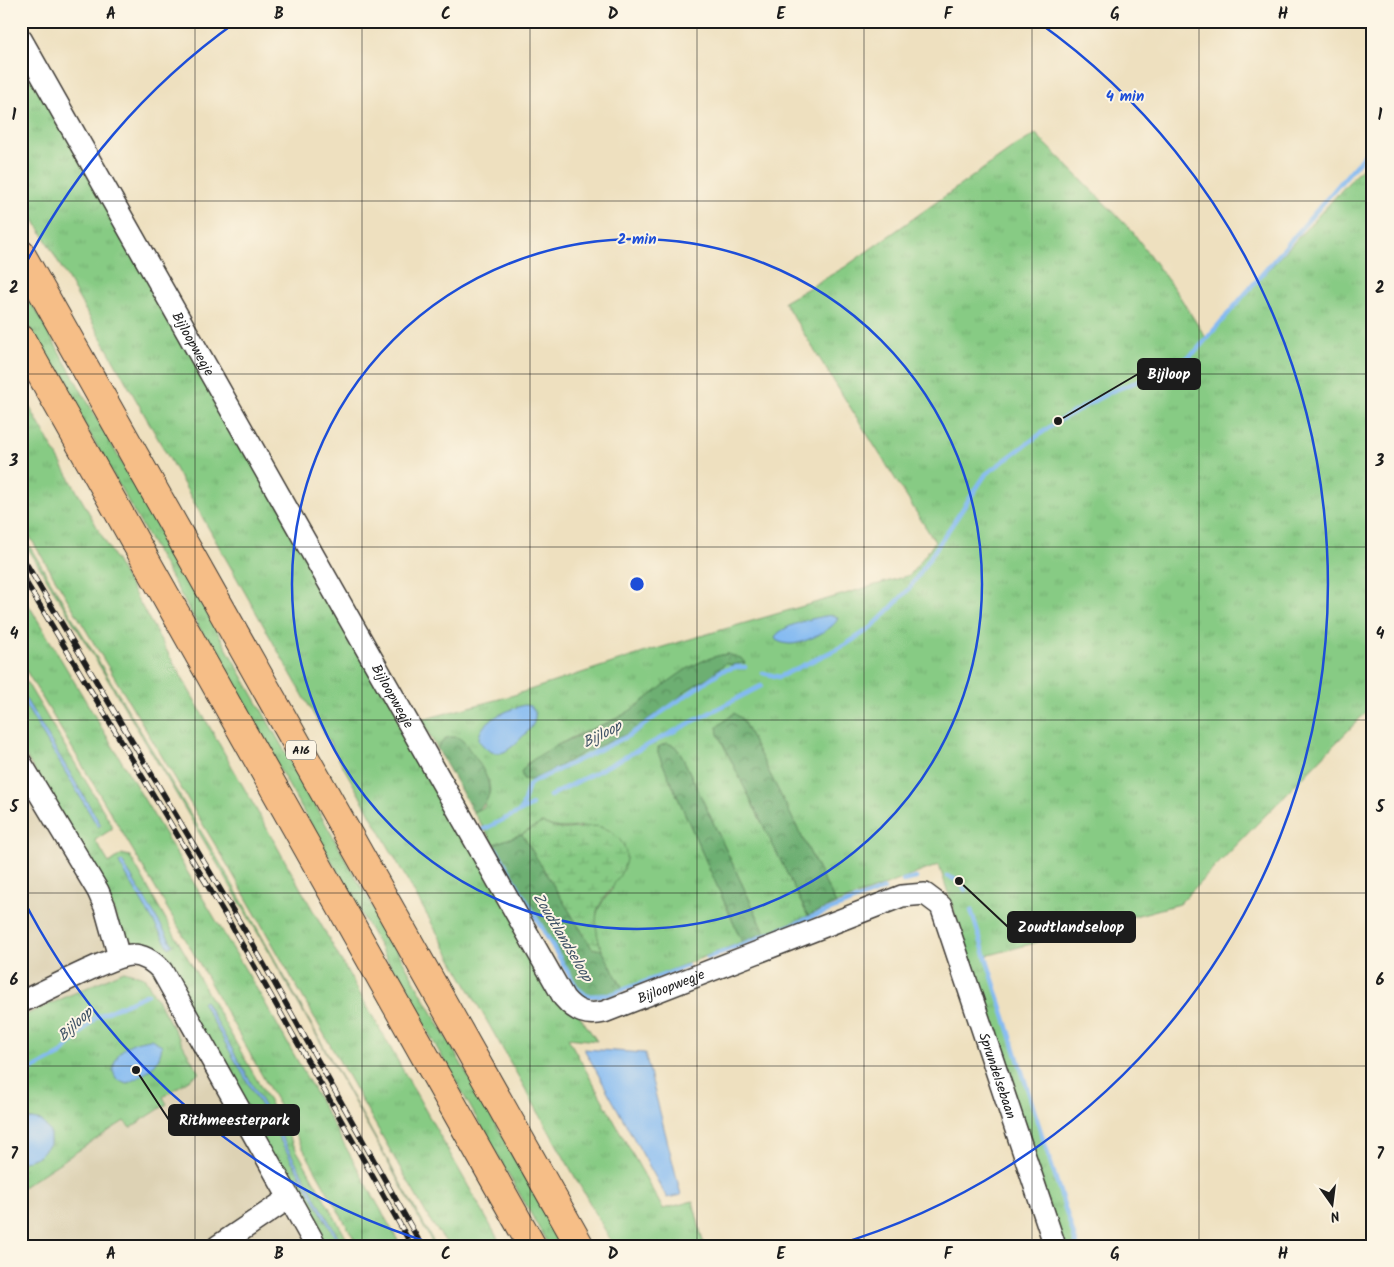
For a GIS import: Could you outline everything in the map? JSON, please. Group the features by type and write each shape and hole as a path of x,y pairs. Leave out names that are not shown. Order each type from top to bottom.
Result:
{"highway":[{"name":"A16","path":"21,254 580,1246"},
{"path":"21,339 532,1246"}],"street":[{"name":"Bijloopwegje","path":"21,39 556,987 570,1005 587,1014 604,1012 902,896 925,894 941,906"},
{"path":"21,763 98,891 105,907 119,957"},
{"name":"Sprundelsebaan","path":"941,906 1055,1246"},
{"path":"21,1002 119,957 131,955 143,957 154,962 162,971 316,1246"},
{"path":"218,1246 289,1198"}],"shaded area":[{"path":"21,676 93,838 349,1246 21,1246"}],"green space":[{"path":"21,49 581,1018 597,1041 568,1038 663,1209 693,1201 704,1246 614,1246 21,196"},
{"path":"1036,134 1132,231 1180,297 1206,338 1373,156 1373,705 1179,904 986,956 1076,1246 1062,1246 939,865 836,904 742,719 718,734 808,916 765,933 681,754 669,744 663,745 659,747 658,753 742,942 623,989 603,951 596,931 598,910 613,888 581,826 562,828 542,823 522,834 494,844 473,812 484,807 490,791 488,780 463,741 440,744 437,748 421,720 514,695 649,651 910,575 935,542 784,302 845,267 1014,147","holes":["728,654 745,663 731,665 726,663 712,675 687,690 671,705 630,733 587,751 530,780 526,764 573,737 623,715 672,679 698,663"]},
{"path":"21,284 564,1246 549,1246 21,312"},
{"path":"21,392 502,1246 449,1246 431,1222 231,871 21,522"},
{"path":"21,532 226,873 436,1246 434,1246 385,1156 232,889 21,537"},
{"path":"21,592 264,1001 401,1246 358,1246 182,933 21,662"},
{"path":"728,654 741,658 745,663 731,665 726,663 712,675 687,690 671,705 630,733 587,751 541,776 530,780 523,779 521,772 529,763 553,747 623,715 686,670 699,663 713,657"},
{"path":"21,673 112,825 112,829 95,840 109,863 122,854 130,856 351,1246 325,1246 139,947 122,932 105,889 21,748"},
{"path":"734,713 742,719 836,904 808,916 718,734 717,727"},
{"path":"458,737 463,741 487,778 488,797 483,805 473,812 437,748 446,738"},
{"path":"667,743 675,746 681,754 765,933 742,942 658,753 658,747"},
{"path":"542,823 561,829 594,826 607,829 620,840 625,849 626,859 623,868 597,912 597,932 602,950 592,948 522,834"},
{"path":"522,834 592,948 602,950 623,989 596,998 584,997 558,956 494,844"},
{"path":"124,971 144,977 199,1073 163,1097 167,1104 130,1128 124,1121 21,1188 21,1163 39,1156 32,1119 21,1120 21,1017"}],"water":[{"path":"833,615 838,618 836,622 825,631 810,639 791,644 776,640 775,637 779,633 793,625 810,619"},
{"path":"21,691 101,825 98,827 21,698"},
{"path":"524,705 531,706 535,712 535,720 529,730 507,751 496,753 485,748 479,741 483,727 502,713"},
{"path":"122,861 173,945 169,948 119,863"},
{"path":"205,1001 343,1246 340,1246 202,1002"},
{"path":"151,1039 162,1045 155,1064 140,1077 127,1083 116,1079 113,1071 114,1063 121,1052 131,1044"},
{"path":"584,1049 645,1053 681,1195 667,1198"},
{"path":"32,1119 42,1121 50,1132 50,1144 39,1156 21,1163 21,1120"}],"waterway":[{"name":"Bijloop","path":"763,673 779,677 845,645 871,628 909,589 986,474 1058,421 1110,392 1175,367 1196,351 1373,145"},
{"name":"Bijloop","path":"480,831 521,811 529,785 533,782 628,736 721,671 745,667"},
{"path":"550,796 761,686"},
{"path":"521,811 532,805"},
{"name":"Zoudtlandseloop","path":"496,849 577,988 587,996 609,995 687,966"},
{"name":"Zoudtlandseloop","path":"947,876 959,881 965,890"},
{"name":"Zoudtlandseloop","path":"903,881 916,878"},
{"name":"Zoudtlandseloop","path":"707,958 884,889"},
{"name":"Zoudtlandseloop","path":"971,910 1077,1246"},
{"name":"Bijloop","path":"21,1075 60,1055 96,1017 148,994"}],"railway":[{"path":"21,555 248,936 422,1246"},
{"path":"21,574 230,923 412,1246"}],"place":[{"name":"Bijloop","path":"1058,421"},
{"name":"Zoudtlandseloop","path":"959,881"},
{"name":"Rithmeesterpark","path":"136,1070"}]}
